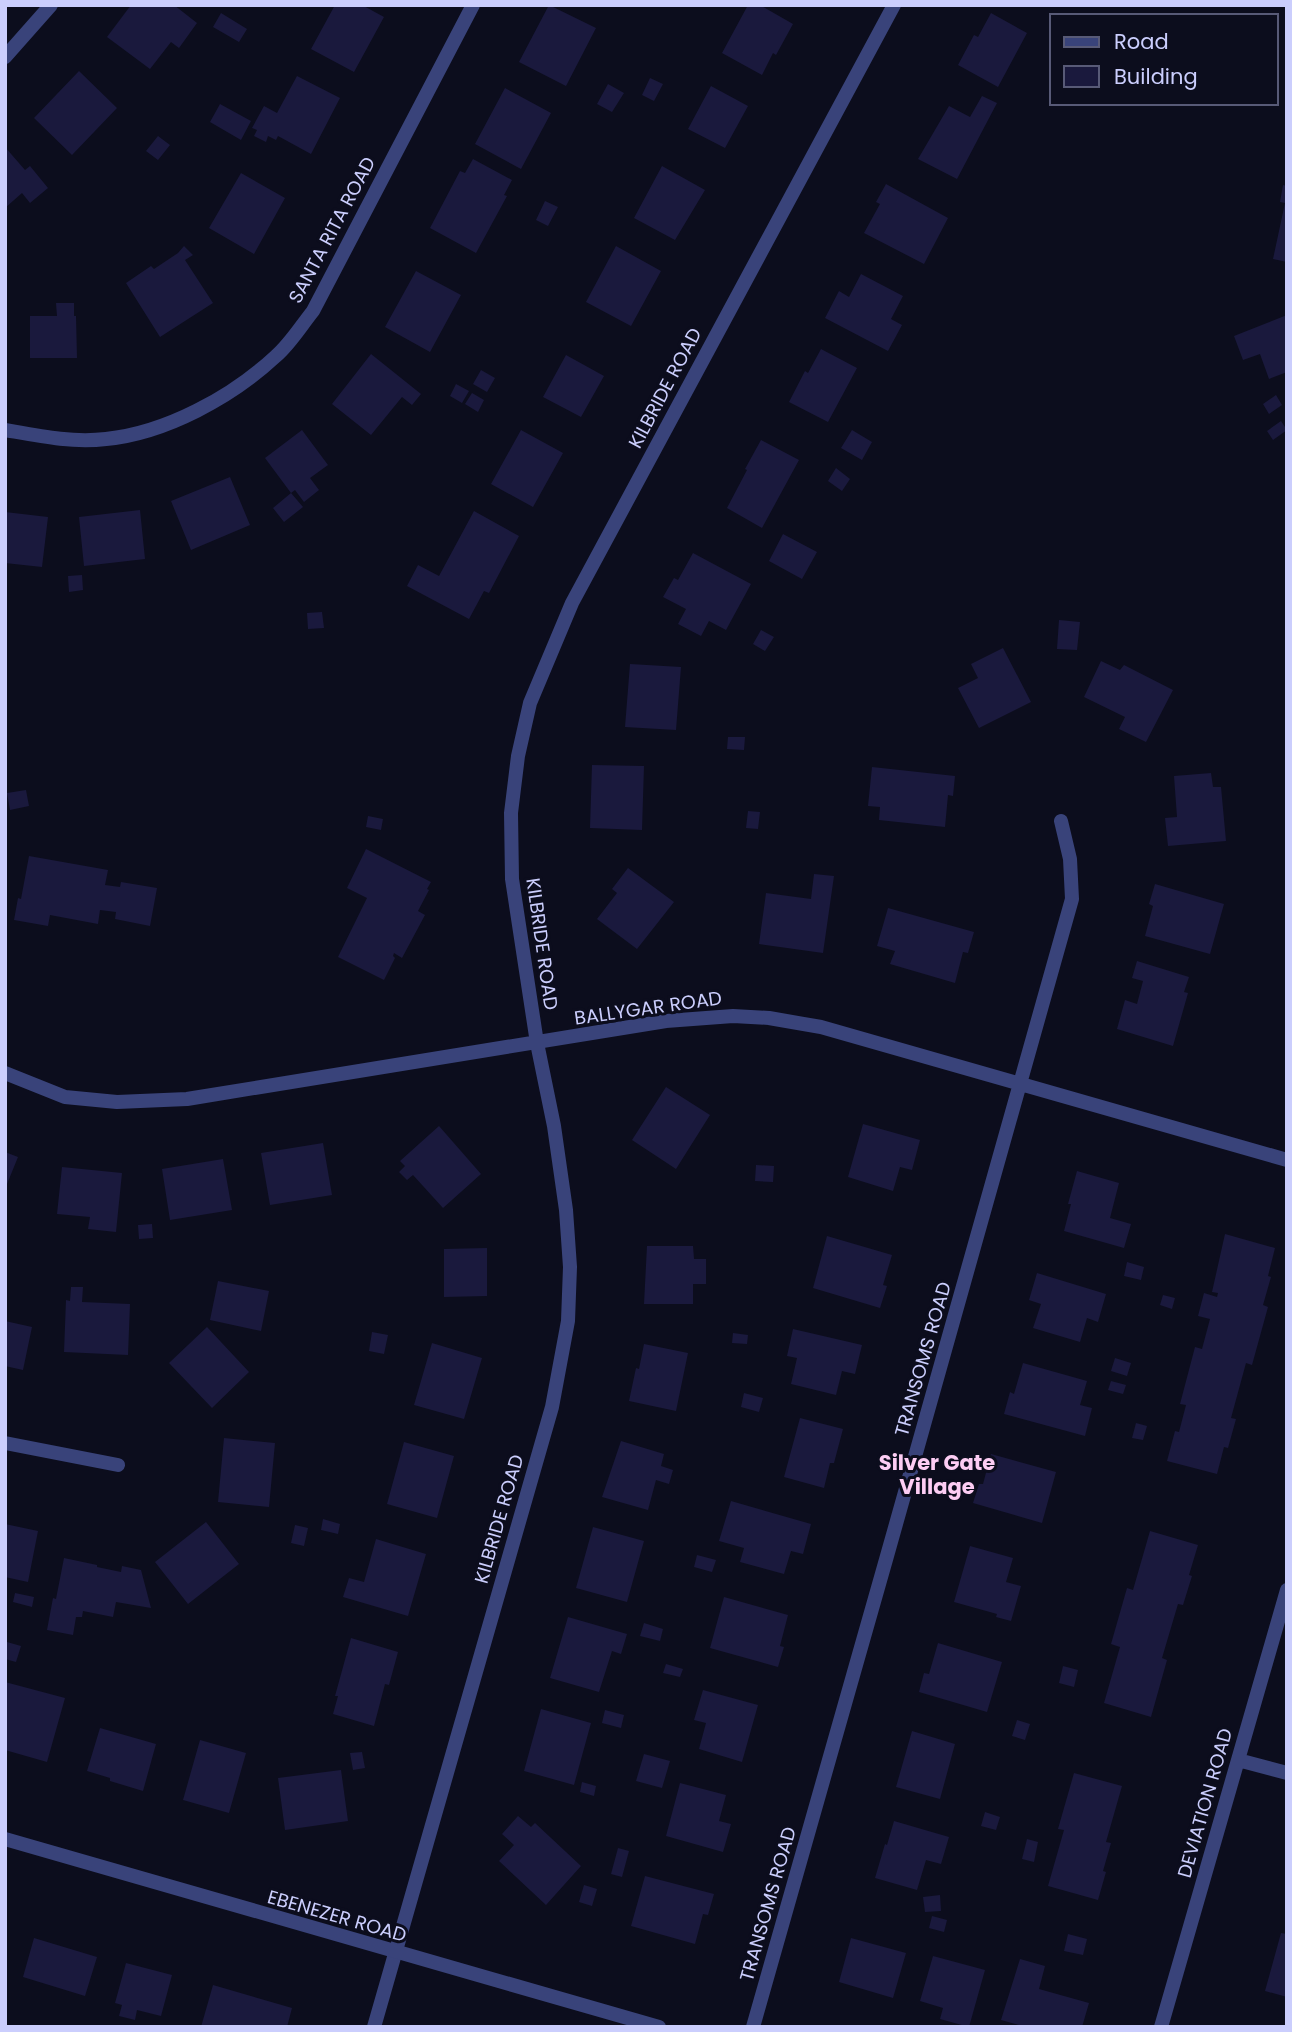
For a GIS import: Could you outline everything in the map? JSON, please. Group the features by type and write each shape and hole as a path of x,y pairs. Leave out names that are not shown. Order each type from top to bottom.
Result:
{"street":[{"path":"5,57 51,5"},
{"name":"SANTA RITA ROAD","path":"5,430 54,440 106,439 155,428 206,407 242,385 278,355 313,311 474,5"},
{"name":"KILBRIDE ROAD","path":"374,2027 552,1407 566,1333 570,1267 566,1210 512,879 511,813 518,756 530,703 572,603 894,5"},
{"name":"TRANSOMS ROAD","path":"753,2027 1072,899 1070,859 1061,821"},
{"name":"BALLYGAR ROAD","path":"5,1073 65,1097 117,1102 187,1099 666,1021 733,1016 769,1018 821,1027 887,1045 1287,1160"},
{"path":"5,1443 118,1465"},
{"name":"DEVIATION ROAD","path":"1161,2027 1287,1590"},
{"path":"1238,1760 1287,1773"},
{"name":"EBENEZER ROAD","path":"5,1839 659,2027"}],"building":[{"path":"131,5 174,5 197,23 179,48 171,42 150,69 107,37"},
{"path":"335,5 362,5 384,17 354,72 311,49"},
{"path":"549,5 596,28 566,86 519,62"},
{"path":"748,5 760,5 793,24 762,75 722,53"},
{"path":"221,13 247,29 239,42 213,27"},
{"path":"991,13 1027,33 998,87 958,65 974,35 978,37"},
{"path":"79,71 117,108 72,155 34,118"},
{"path":"297,76 340,98 311,154 278,136 276,140 268,136 266,142 254,136 257,130 252,128 264,106 277,113"},
{"path":"650,78 663,84 654,101 642,95"},
{"path":"608,84 624,93 612,112 597,104"},
{"path":"711,86 748,106 725,148 688,129"},
{"path":"505,88 551,113 521,169 475,144"},
{"path":"982,96 997,103 957,179 918,159 949,106 970,117"},
{"path":"220,104 251,121 241,140 210,122"},
{"path":"158,136 170,145 158,160 146,151"},
{"path":"5,147 25,170 30,166 48,188 30,203 22,193 5,208"},
{"path":"473,159 512,180 504,195 507,196 476,253 430,228 460,171 465,173"},
{"path":"662,166 705,190 675,240 634,218"},
{"path":"241,173 285,198 254,254 209,228"},
{"path":"886,184 948,218 924,264 864,233 880,204 876,202"},
{"path":"1283,185 1287,186 1287,262 1273,259 1285,203 1280,202"},
{"path":"545,201 558,207 548,226 536,220"},
{"path":"184,246 193,255 185,260 213,303 160,337 126,283 151,266 154,269"},
{"path":"616,246 661,271 631,326 586,302"},
{"path":"416,271 461,295 430,352 385,327"},
{"path":"861,274 903,296 891,319 902,325 888,351 825,318 839,291 849,297"},
{"path":"56,303 74,303 77,358 30,358 30,316 57,316"},
{"path":"1287,315 1287,372 1269,379 1260,354 1243,360 1234,336"},
{"path":"821,349 857,368 828,422 789,402 805,371 808,373"},
{"path":"371,354 421,394 412,405 402,397 371,435 332,404"},
{"path":"566,355 604,376 581,417 543,397"},
{"path":"481,370 495,378 487,392 473,384"},
{"path":"456,384 469,391 462,403 450,396"},
{"path":"472,393 484,400 478,412 465,404"},
{"path":"1276,395 1282,405 1269,414 1263,404"},
{"path":"1281,421 1287,430 1273,440 1267,431"},
{"path":"302,430 328,465 310,478 319,490 304,502 295,490 291,493 265,458"},
{"path":"521,430 563,453 533,507 491,484"},
{"path":"852,430 872,442 862,460 841,448"},
{"path":"761,440 799,460 762,528 727,508"},
{"path":"836,468 850,479 842,491 828,481"},
{"path":"230,477 250,525 191,550 171,501"},
{"path":"291,493 303,507 284,522 273,508"},
{"path":"140,510 145,559 84,566 79,517"},
{"path":"474,511 519,536 489,593 484,591 469,619 407,586 418,565 439,576"},
{"path":"5,512 48,517 42,567 5,563"},
{"path":"783,534 817,552 802,579 769,561"},
{"path":"693,553 751,584 726,630 709,621 701,636 678,624 686,609 663,597 674,578 678,580"},
{"path":"82,575 83,590 69,592 68,576"},
{"path":"322,612 324,628 308,629 307,613"},
{"path":"1059,620 1080,622 1077,650 1057,649"},
{"path":"761,630 774,637 765,651 753,644"},
{"path":"1003,648 1031,702 979,728 958,688 978,678 971,664"},
{"path":"1101,661 1120,670 1124,665 1173,690 1146,742 1119,729 1125,717 1084,697"},
{"path":"630,664 681,667 676,730 625,727"},
{"path":"728,737 745,737 744,750 727,749"},
{"path":"592,765 644,766 642,830 590,828"},
{"path":"872,767 955,776 953,796 948,795 945,827 879,820 880,807 868,806"},
{"path":"1211,773 1213,787 1221,787 1226,841 1168,846 1165,818 1177,817 1174,776"},
{"path":"26,790 29,806 10,810 7,793"},
{"path":"748,811 760,812 758,829 746,828"},
{"path":"368,816 383,819 381,830 366,827"},
{"path":"366,849 431,882 418,911 425,915 402,958 394,953 395,958 384,980 338,957 367,898 347,888"},
{"path":"29,856 108,870 105,885 120,887 121,882 157,888 150,926 115,919 116,912 100,910 98,924 50,915 48,926 14,920"},
{"path":"628,868 674,902 637,949 597,919 617,893 612,889"},
{"path":"814,874 834,876 823,953 759,944 766,893 811,899"},
{"path":"1155,884 1224,904 1210,954 1145,936 1153,906 1149,904"},
{"path":"888,908 974,932 968,953 963,952 955,983 890,964 895,951 877,946"},
{"path":"1137,961 1189,977 1184,992 1188,993 1173,1046 1117,1029 1125,1000 1137,1004 1143,981 1132,978"},
{"path":"666,1087 710,1115 676,1169 632,1140"},
{"path":"863,1124 920,1140 912,1170 900,1167 893,1191 848,1177"},
{"path":"439,1126 481,1174 443,1208 413,1175 407,1180 399,1172 405,1166 400,1161"},
{"path":"323,1143 332,1195 270,1205 261,1153"},
{"path":"5,1152 18,1157 5,1189"},
{"path":"223,1159 232,1210 170,1220 162,1169"},
{"path":"756,1165 774,1166 773,1182 755,1181"},
{"path":"62,1167 122,1173 116,1232 88,1229 90,1217 57,1214"},
{"path":"1077,1171 1119,1183 1110,1218 1131,1224 1124,1248 1064,1231"},
{"path":"152,1224 153,1238 139,1239 138,1225"},
{"path":"1225,1234 1275,1248 1263,1305 1268,1307 1252,1365 1246,1363 1231,1418 1236,1419 1228,1448 1224,1447 1217,1474 1167,1461 1186,1405 1180,1404 1195,1347 1202,1349 1210,1319 1198,1316 1204,1293 1217,1297 1218,1293 1212,1292"},
{"path":"827,1236 892,1255 883,1285 887,1286 880,1308 813,1288"},
{"path":"647,1246 693,1246 694,1259 706,1259 706,1284 693,1284 693,1304 644,1304"},
{"path":"487,1248 487,1296 444,1297 444,1249"},
{"path":"1127,1262 1144,1267 1141,1280 1124,1276"},
{"path":"1037,1273 1106,1294 1098,1322 1087,1318 1080,1342 1033,1328 1041,1304 1029,1300"},
{"path":"218,1281 269,1291 261,1331 210,1320"},
{"path":"71,1287 83,1287 82,1302 130,1304 128,1355 64,1352 66,1300 70,1301"},
{"path":"1163,1295 1175,1298 1172,1309 1160,1305"},
{"path":"5,1321 32,1327 23,1370 5,1366"},
{"path":"207,1327 249,1372 212,1408 169,1363"},
{"path":"793,1329 862,1345 855,1374 842,1371 836,1395 791,1384 797,1358 787,1356"},
{"path":"372,1332 388,1335 384,1354 369,1351"},
{"path":"733,1333 748,1335 747,1344 732,1343"},
{"path":"432,1343 482,1358 464,1419 414,1405"},
{"path":"644,1344 688,1353 676,1411 629,1401"},
{"path":"1115,1358 1131,1363 1127,1376 1111,1371"},
{"path":"1023,1363 1087,1381 1080,1405 1092,1408 1085,1436 1004,1414 1010,1392 1014,1394"},
{"path":"1111,1381 1126,1385 1123,1394 1108,1390"},
{"path":"744,1393 763,1398 759,1412 741,1407"},
{"path":"800,1418 843,1429 824,1488 784,1477"},
{"path":"1136,1423 1147,1426 1143,1440 1132,1438"},
{"path":"224,1438 275,1443 269,1507 218,1502"},
{"path":"621,1441 664,1454 661,1466 673,1470 669,1484 656,1480 648,1510 602,1497"},
{"path":"404,1442 454,1456 437,1518 387,1504"},
{"path":"991,1454 1056,1472 1042,1523 973,1503 979,1484 983,1484"},
{"path":"731,1501 811,1524 803,1554 791,1551 784,1574 740,1562 744,1548 719,1541"},
{"path":"323,1519 340,1524 338,1534 321,1530"},
{"path":"206,1522 239,1564 188,1604 155,1562"},
{"path":"5,1524 38,1531 28,1582 5,1577"},
{"path":"295,1525 308,1528 304,1546 291,1543"},
{"path":"593,1527 644,1541 627,1602 576,1588"},
{"path":"1150,1531 1198,1545 1183,1605 1178,1604 1162,1658 1167,1660 1151,1717 1104,1703 1120,1647 1111,1644 1127,1588 1133,1590"},
{"path":"376,1539 426,1554 408,1616 343,1597 349,1578 364,1582"},
{"path":"970,1546 1013,1558 1006,1582 1021,1586 1011,1621 996,1617 997,1614 954,1602"},
{"path":"697,1555 716,1560 712,1572 694,1567"},
{"path":"64,1558 121,1572 122,1566 141,1570 151,1608 116,1602 113,1617 83,1611 82,1617 76,1617 73,1635 47,1630"},
{"path":"15,1593 34,1597 32,1607 13,1602"},
{"path":"724,1597 788,1615 780,1646 784,1647 778,1667 710,1648"},
{"path":"568,1617 627,1634 621,1654 612,1651 599,1692 550,1678"},
{"path":"644,1623 663,1629 660,1641 640,1636"},
{"path":"351,1638 398,1652 389,1685 385,1684 374,1726 333,1714 338,1696 335,1696"},
{"path":"7,1642 21,1646 16,1662 5,1659"},
{"path":"938,1643 1002,1662 987,1712 919,1692 924,1673 929,1674"},
{"path":"666,1664 683,1669 680,1677 663,1673"},
{"path":"1063,1666 1078,1670 1074,1687 1059,1683"},
{"path":"5,1682 65,1698 47,1762 5,1750"},
{"path":"703,1690 758,1705 742,1762 699,1749 706,1723 694,1720"},
{"path":"541,1709 591,1723 574,1785 524,1771"},
{"path":"605,1710 624,1715 621,1728 602,1723"},
{"path":"1017,1720 1030,1724 1025,1740 1012,1736"},
{"path":"100,1728 156,1744 143,1791 87,1771"},
{"path":"912,1731 955,1744 940,1799 896,1787"},
{"path":"200,1740 246,1753 229,1813 183,1800"},
{"path":"362,1752 365,1768 353,1770 350,1753"},
{"path":"644,1754 670,1761 662,1788 636,1781"},
{"path":"341,1770 348,1821 285,1830 278,1778"},
{"path":"1074,1773 1122,1786 1106,1842 1111,1843 1098,1900 1048,1886 1064,1830 1058,1829"},
{"path":"582,1782 596,1786 594,1796 580,1792"},
{"path":"680,1783 726,1795 719,1821 731,1824 723,1852 666,1836"},
{"path":"985,1812 1000,1817 996,1830 981,1826"},
{"path":"518,1816 531,1827 535,1823 581,1866 546,1905 499,1861 514,1845 502,1834"},
{"path":"894,1821 949,1837 941,1864 926,1860 917,1890 875,1878"},
{"path":"1027,1839 1038,1842 1034,1862 1022,1859"},
{"path":"618,1848 629,1851 622,1877 611,1874"},
{"path":"645,1876 714,1894 708,1915 703,1914 695,1944 631,1926"},
{"path":"584,1885 597,1889 592,1906 579,1902"},
{"path":"940,1895 941,1911 925,1912 923,1897"},
{"path":"932,1916 947,1920 944,1932 929,1928"},
{"path":"1281,1933 1287,1934 1287,1997 1265,1991"},
{"path":"1068,1934 1087,1939 1083,1955 1064,1951"},
{"path":"34,1938 97,1957 85,1996 23,1977"},
{"path":"851,1938 906,1953 893,1998 839,1982"},
{"path":"933,1956 985,1970 969,2027 940,2019 943,2008 920,2001"},
{"path":"1020,1959 1045,1966 1039,1989 1089,2003 1082,2027 1026,2027 1001,2020"},
{"path":"126,1963 172,1975 161,2016 137,2010 135,2020 119,2016 122,2005 115,2003"},
{"path":"213,1985 292,2008 287,2027 201,2027"}],"district":[{"name":"Silver Gate Village","path":"937,1474"}]}
